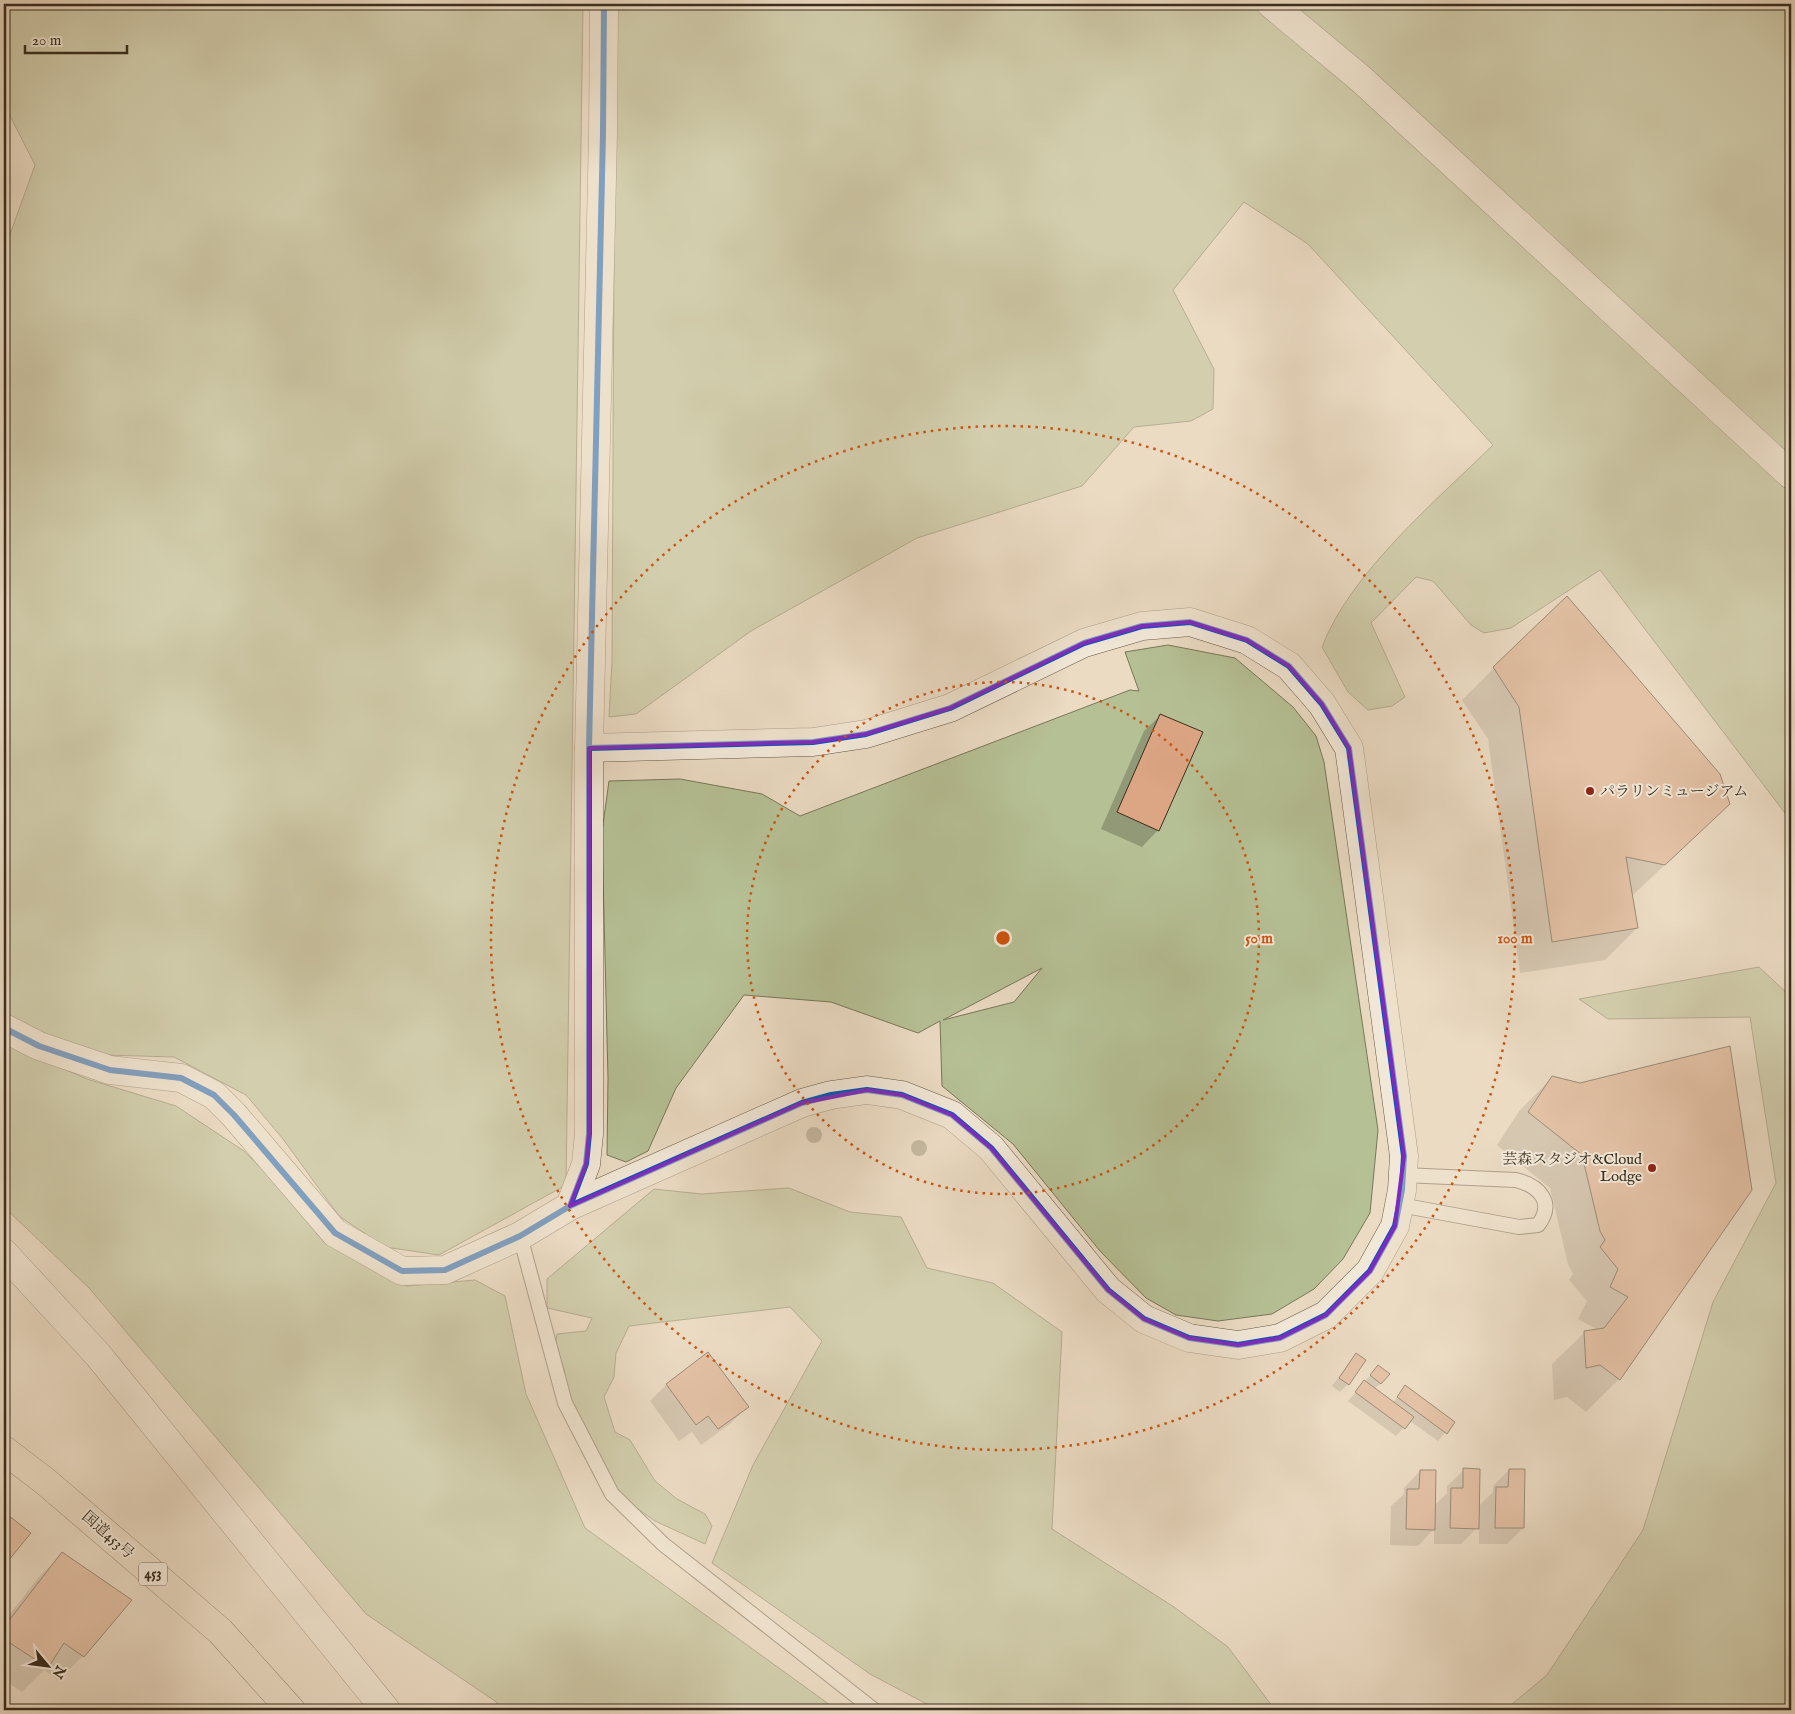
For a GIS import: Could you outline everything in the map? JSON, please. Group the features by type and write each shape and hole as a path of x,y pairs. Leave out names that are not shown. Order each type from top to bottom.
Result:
{"highway":[{"name":"国道453号","path":"4,1450 46,1482 220,1631 291,1710"}],"street":[{"path":"570,1206 586,1164 589,1134 589,748 603,133 604,4"},
{"path":"1271,4 1361,79 1791,475"},
{"path":"4,1028 39,1046 110,1070 181,1078 214,1095 234,1114 335,1233 402,1271 445,1270 520,1236 570,1206 802,1103 831,1095 867,1090 902,1095 952,1115 991,1148 1108,1290 1144,1318 1189,1338 1238,1345 1280,1338 1326,1316 1370,1271 1395,1226 1400,1205 1404,1156 1350,748 1322,704 1289,666 1248,640 1190,622 1142,626 1084,643 950,708 866,734 813,742 589,748"},
{"path":"4,1253 98,1355 386,1710"}],"lane":[{"path":"1400,1205 1519,1226 1538,1226 1546,1216 1546,1204 1540,1192 1530,1184 1516,1180 1403,1174"},
{"path":"520,1236 565,1402 612,1494 663,1544 874,1710"}],"highlighted area":[{"path":"1190,622 1247,640 1289,666 1322,704 1349,748 1404,1156 1395,1226 1370,1271 1326,1315 1280,1338 1238,1345 1189,1338 1144,1319 1108,1290 991,1148 952,1115 902,1095 867,1090 802,1103 570,1206 586,1164 589,1134 589,748 813,742 866,734 950,708 1084,643 1142,626"}],"green space":[{"path":"4,4 583,4 566,1185 439,1255 385,1247 339,1216 283,1139 246,1095 174,1057 105,1055 4,1020 4,251 35,165 4,104"},
{"path":"608,4 1791,4 1791,821 1600,570 1511,628 1484,633 1471,625 1433,581 1416,577 1371,623 1405,697 1392,706 1368,710 1348,692 1322,647 1335,619 1353,592 1397,539 1493,445 1308,244 1244,202 1173,290 1214,369 1213,409 1191,421 1134,427 1082,486 917,538 751,631 636,714 609,717 612,661 615,53"},
{"path":"1168,645 1235,658 1293,707 1316,736 1324,762 1378,1130 1370,1213 1343,1259 1314,1289 1272,1314 1218,1321 1176,1315 1146,1298 1100,1251 1013,1144 942,1086 940,1021 918,1033 831,1002 744,995 676,1088 648,1151 626,1162 607,1155 608,1078 602,832 609,781 680,779 762,794 800,816 1130,690 1139,691 1125,652","holes":["1042,968 1014,1002 943,1020"]},
{"path":"1759,967 1791,997 1791,1710 1505,1710 1547,1675 1643,1530 1713,1302 1776,1183 1750,1017 1608,1019 1579,999"},
{"path":"4,1043 87,1079 176,1106 244,1151 339,1248 407,1286 475,1280 505,1296 526,1394 585,1528 837,1710 504,1710 495,1701 366,1614 89,1288 4,1207"},
{"path":"789,1188 850,1212 901,1217 927,1268 993,1283 1062,1332 1052,1529 1174,1607 1228,1647 1275,1710 938,1710 870,1674 712,1563 753,1465 822,1341 790,1307 629,1326 616,1353 614,1377 604,1397 615,1432 630,1440 655,1481 677,1499 705,1514 712,1526 705,1544 655,1521 617,1494 567,1392 564,1368 555,1347 557,1334 586,1331 592,1318 547,1308 547,1279 654,1189 701,1194"}],"building":[{"path":"1567,596 1720,774 1730,804 1665,865 1626,857 1638,928 1552,942 1519,707 1493,667"},
{"path":"1160,714 1203,732 1159,831 1117,812"},
{"path":"1730,1046 1752,1190 1620,1380 1600,1365 1586,1368 1584,1331 1604,1328 1628,1297 1610,1287 1618,1269 1600,1247 1605,1240 1600,1231 1582,1155 1528,1112 1552,1076 1580,1083"},
{"path":"708,1352 749,1407 718,1429 708,1416 696,1425 666,1384"},
{"path":"1356,1353 1366,1360 1349,1385 1339,1378"},
{"path":"1378,1365 1390,1374 1381,1384 1370,1375"},
{"path":"1364,1380 1414,1417 1405,1429 1355,1392"},
{"path":"1405,1385 1455,1422 1447,1434 1397,1397"},
{"path":"1463,1468 1480,1469 1479,1529 1450,1528 1451,1488 1463,1488"},
{"path":"1509,1469 1525,1469 1524,1528 1495,1528 1496,1487 1508,1487"},
{"path":"1420,1470 1436,1470 1435,1530 1406,1529 1407,1489 1419,1489"},
{"path":"4,1512 31,1533 4,1566"},
{"path":"62,1552 132,1600 84,1657 64,1643 48,1668 4,1639 4,1627"}],"cycle path":[{"path":"4,1028 39,1046 110,1070 181,1078 214,1095 234,1115 335,1233 402,1271 445,1270 520,1236 570,1206 586,1164 589,1134 589,748 603,133 604,4"},
{"path":"570,1206 802,1103 831,1095 867,1090 902,1095 952,1115 991,1148 1108,1290 1144,1319 1189,1338 1238,1345 1280,1338 1326,1315 1370,1271 1395,1226 1402,1190 1404,1156 1349,748 1322,704 1289,666 1247,640 1190,622 1142,626 1084,643 950,708 866,734 813,742 589,748"}],"place":[{"name":"パラリンミュージアム","path":"1590,791"},
{"name":"芸森スタジオ&Cloud Lodge","path":"1652,1168"}]}
